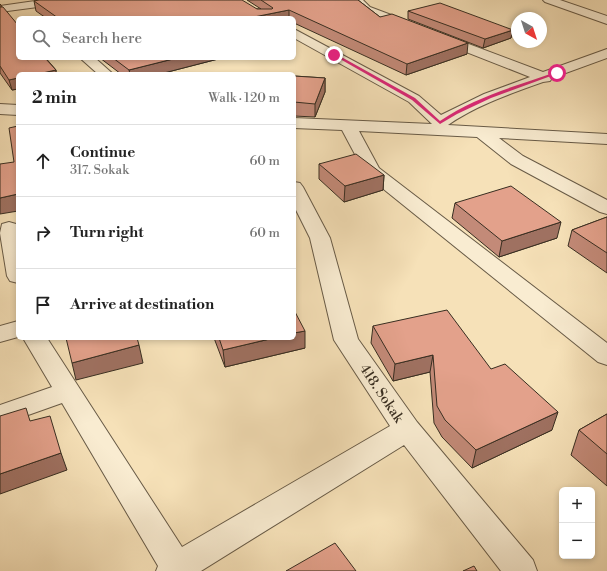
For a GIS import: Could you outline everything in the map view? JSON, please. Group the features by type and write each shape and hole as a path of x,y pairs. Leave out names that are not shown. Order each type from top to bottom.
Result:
{"street":[{"path":"0,9 40,9 68,0"},
{"path":"356,0 366,8 545,78"},
{"path":"549,0 607,20"},
{"path":"296,35 414,99 440,127"},
{"path":"440,127 455,113 489,97 545,78 607,53"},
{"path":"89,60 104,72"},
{"path":"0,109 16,110"},
{"path":"296,123 348,126 440,127 482,133 607,138"},
{"path":"348,126 372,171 607,356"},
{"path":"482,133 517,160 607,208"},
{"name":"418. Sokak","path":"296,191 320,238 346,340 407,429 521,571"},
{"path":"9,228 16,265"},
{"path":"0,334 16,330"},
{"path":"36,340 175,570 407,429"},
{"path":"0,415 68,392"}],"building":[{"path":"242,0 257,9 272,9 273,8 261,0 358,0 380,17 392,14 468,43 407,64 289,10 259,16 55,16 34,1"},
{"path":"440,3 511,29 511,31 485,39 408,11"},
{"path":"0,7 3,7 16,23 16,60 47,60 56,70 47,72 16,72 16,78 9,80 0,66"},
{"path":"116,60 169,60 129,70"},
{"path":"296,76 325,78 315,104 296,102"},
{"path":"16,126 16,194 0,198 0,164 14,162 9,128"},
{"path":"356,154 384,175 345,186 319,164"},
{"path":"511,186 561,222 502,241 455,203"},
{"path":"607,217 607,253 572,230"},
{"path":"447,310 491,369 505,364 558,412 476,450 445,420 437,406 433,355 395,364 373,326"},
{"path":"296,314 305,331 296,333"},
{"path":"66,340 138,340 139,345 72,363"},
{"path":"220,340 266,340 223,350"},
{"path":"26,408 30,421 50,416 61,453 0,474 0,416"},
{"path":"607,414 607,454 579,430"},
{"path":"335,543 356,571 286,571"},
{"path":"474,566 477,571 463,571"}],"route":[{"path":"334,55 362,69 414,99 440,123 455,113 489,97 557,73"}]}
